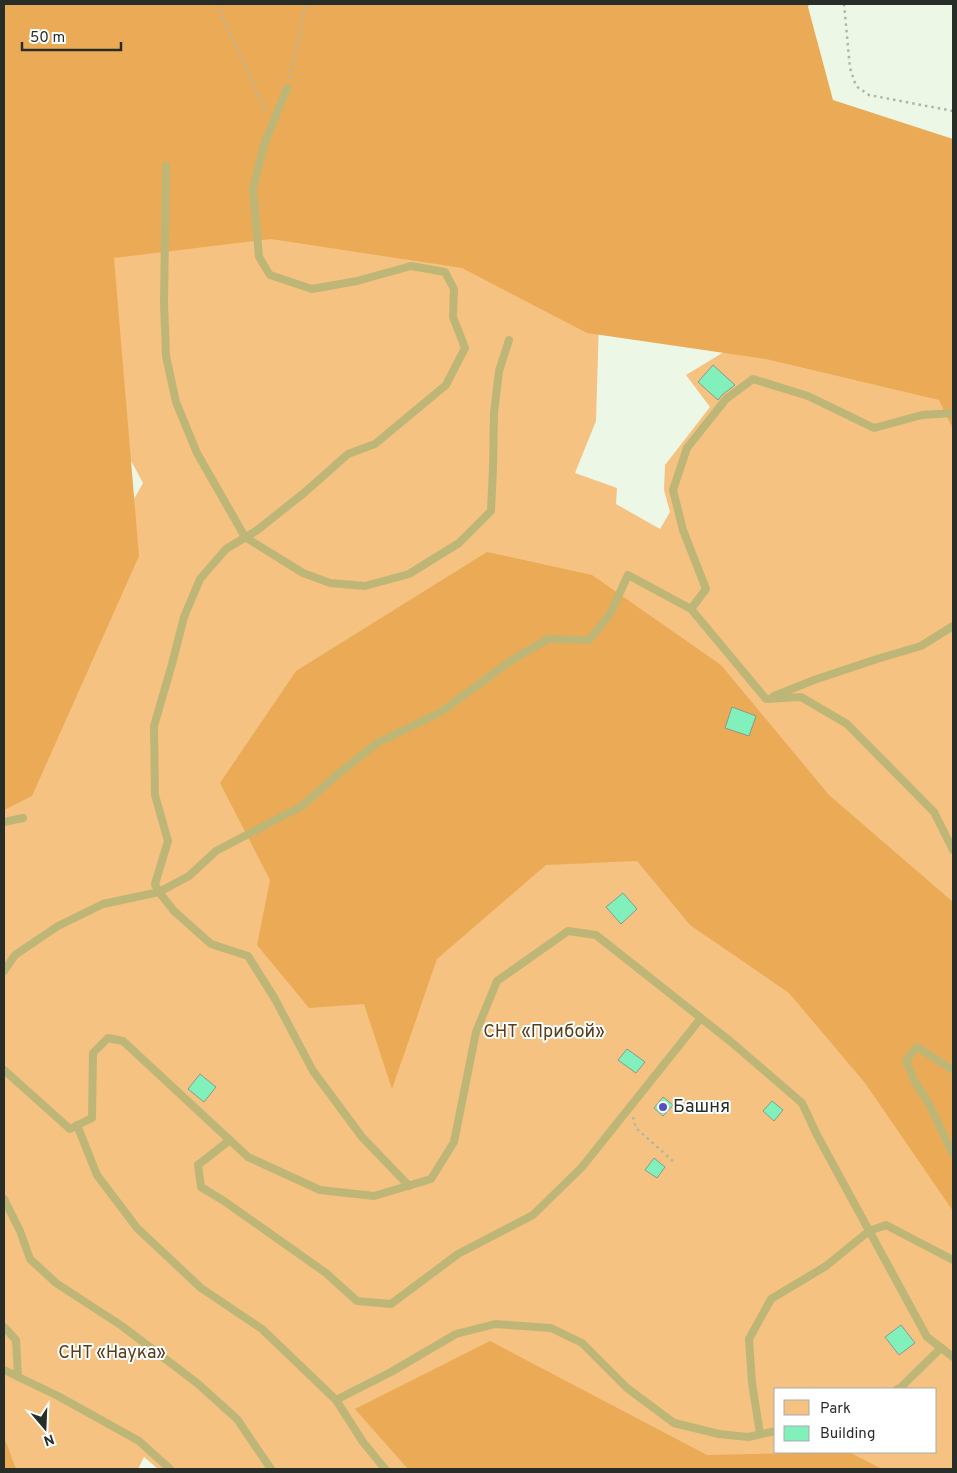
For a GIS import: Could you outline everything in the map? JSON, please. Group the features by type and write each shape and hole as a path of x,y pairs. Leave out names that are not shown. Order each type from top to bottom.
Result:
{"lane":[{"path":"287,88 264,145 254,188 259,257 270,276 312,289 357,281 411,266 444,272 454,289 453,317 465,348 446,386 375,444 348,454 256,531 226,549 200,579 184,617 154,726 154,795 168,841 155,884 174,911 211,944 248,956 276,999 313,1071 362,1137 409,1186"},
{"path":"166,166 164,303 166,356 176,402 197,453 245,537 303,573 330,583 365,586 409,574 459,543 490,512 494,413 499,371 509,340"},
{"path":"691,609 706,589 683,530 673,490 687,448 726,399 753,378 808,396 874,428 922,415 953,413"},
{"path":"4,971 16,955 58,926 103,904 159,892 188,876 216,851 302,806 377,743 441,712 512,660 548,639 590,640 610,614 628,575 691,609 766,699"},
{"path":"766,699 832,674 921,646 953,626"},
{"path":"766,699 801,697 847,724 934,812 953,850"},
{"path":"4,822 23,818"},
{"path":"4,1070 70,1129 92,1118 92,1053 108,1038 123,1041 248,1157 320,1190 374,1196 431,1179 454,1142 476,1032 497,981 568,931 596,935 730,1041 802,1103 817,1135 927,1337 953,1357"},
{"path":"230,1140 198,1165 201,1186 326,1272 357,1301 392,1304 458,1254 534,1215 582,1167 701,1018"},
{"path":"953,1070 917,1047 906,1060 914,1080 928,1102 953,1154"},
{"path":"77,1125 97,1175 137,1228 201,1288 262,1329 336,1400 385,1469"},
{"path":"4,1199 20,1231 30,1260 56,1283 122,1326 197,1383 237,1419 271,1469"},
{"path":"760,1434 752,1383 749,1339 771,1300 826,1266 869,1231 886,1225 953,1260"},
{"path":"336,1400 456,1334 495,1324 551,1328 582,1343 627,1388 674,1423 720,1434 748,1437 774,1431"},
{"path":"4,1327 16,1340 18,1377"},
{"path":"900,1388 941,1348"},
{"path":"4,1370 58,1396 139,1441 170,1469"}],"path":[{"path":"217,4 272,126"},
{"path":"287,88 306,4"},
{"path":"844,4 850,68 856,86 869,94 953,111"},
{"path":"630,1106 636,1128 674,1163"}],"green space":[{"name":"СНТ «Прибой»","path":"61,184 600,287 596,421 575,473 617,488 616,504 660,529 670,512 664,490 665,465 710,407 686,375 760,330 953,397 953,1469 158,1469 144,1457 138,1469 8,1469 4,1467 4,800 129,508 143,483 114,429"}],"shaded area":[{"path":"4,4 809,4 808,7 833,100 953,139 953,429 939,400 766,359 587,333 462,268 271,239 114,258 139,556 32,796 4,810"},
{"path":"487,552 592,575 721,665 829,795 953,902 953,1211 865,1083 789,993 690,925 637,861 546,865 437,959 392,1089 364,1004 309,1008 257,945 270,880 220,783 296,671"},
{"path":"490,1341 707,1455 851,1453 882,1469 408,1469 355,1409"},
{"path":"4,1437 16,1469 4,1469"}],"building":[{"path":"713,365 735,385 718,400 698,382"},
{"path":"732,707 756,716 749,736 725,728"},
{"path":"623,893 637,909 621,924 606,907"},
{"path":"627,1049 645,1062 636,1073 618,1060"},
{"path":"200,1074 216,1087 204,1102 188,1089"},
{"name":"Башня","path":"663,1097 673,1105 663,1116 654,1108"},
{"path":"772,1101 783,1110 774,1121 763,1111"},
{"path":"654,1158 665,1167 657,1178 645,1170"},
{"path":"901,1325 915,1343 899,1355 885,1337"}],"place":[{"name":"Башня","path":"663,1107"}],"park label":[{"name":"СНТ «Наука»","path":"112,1353"}]}
